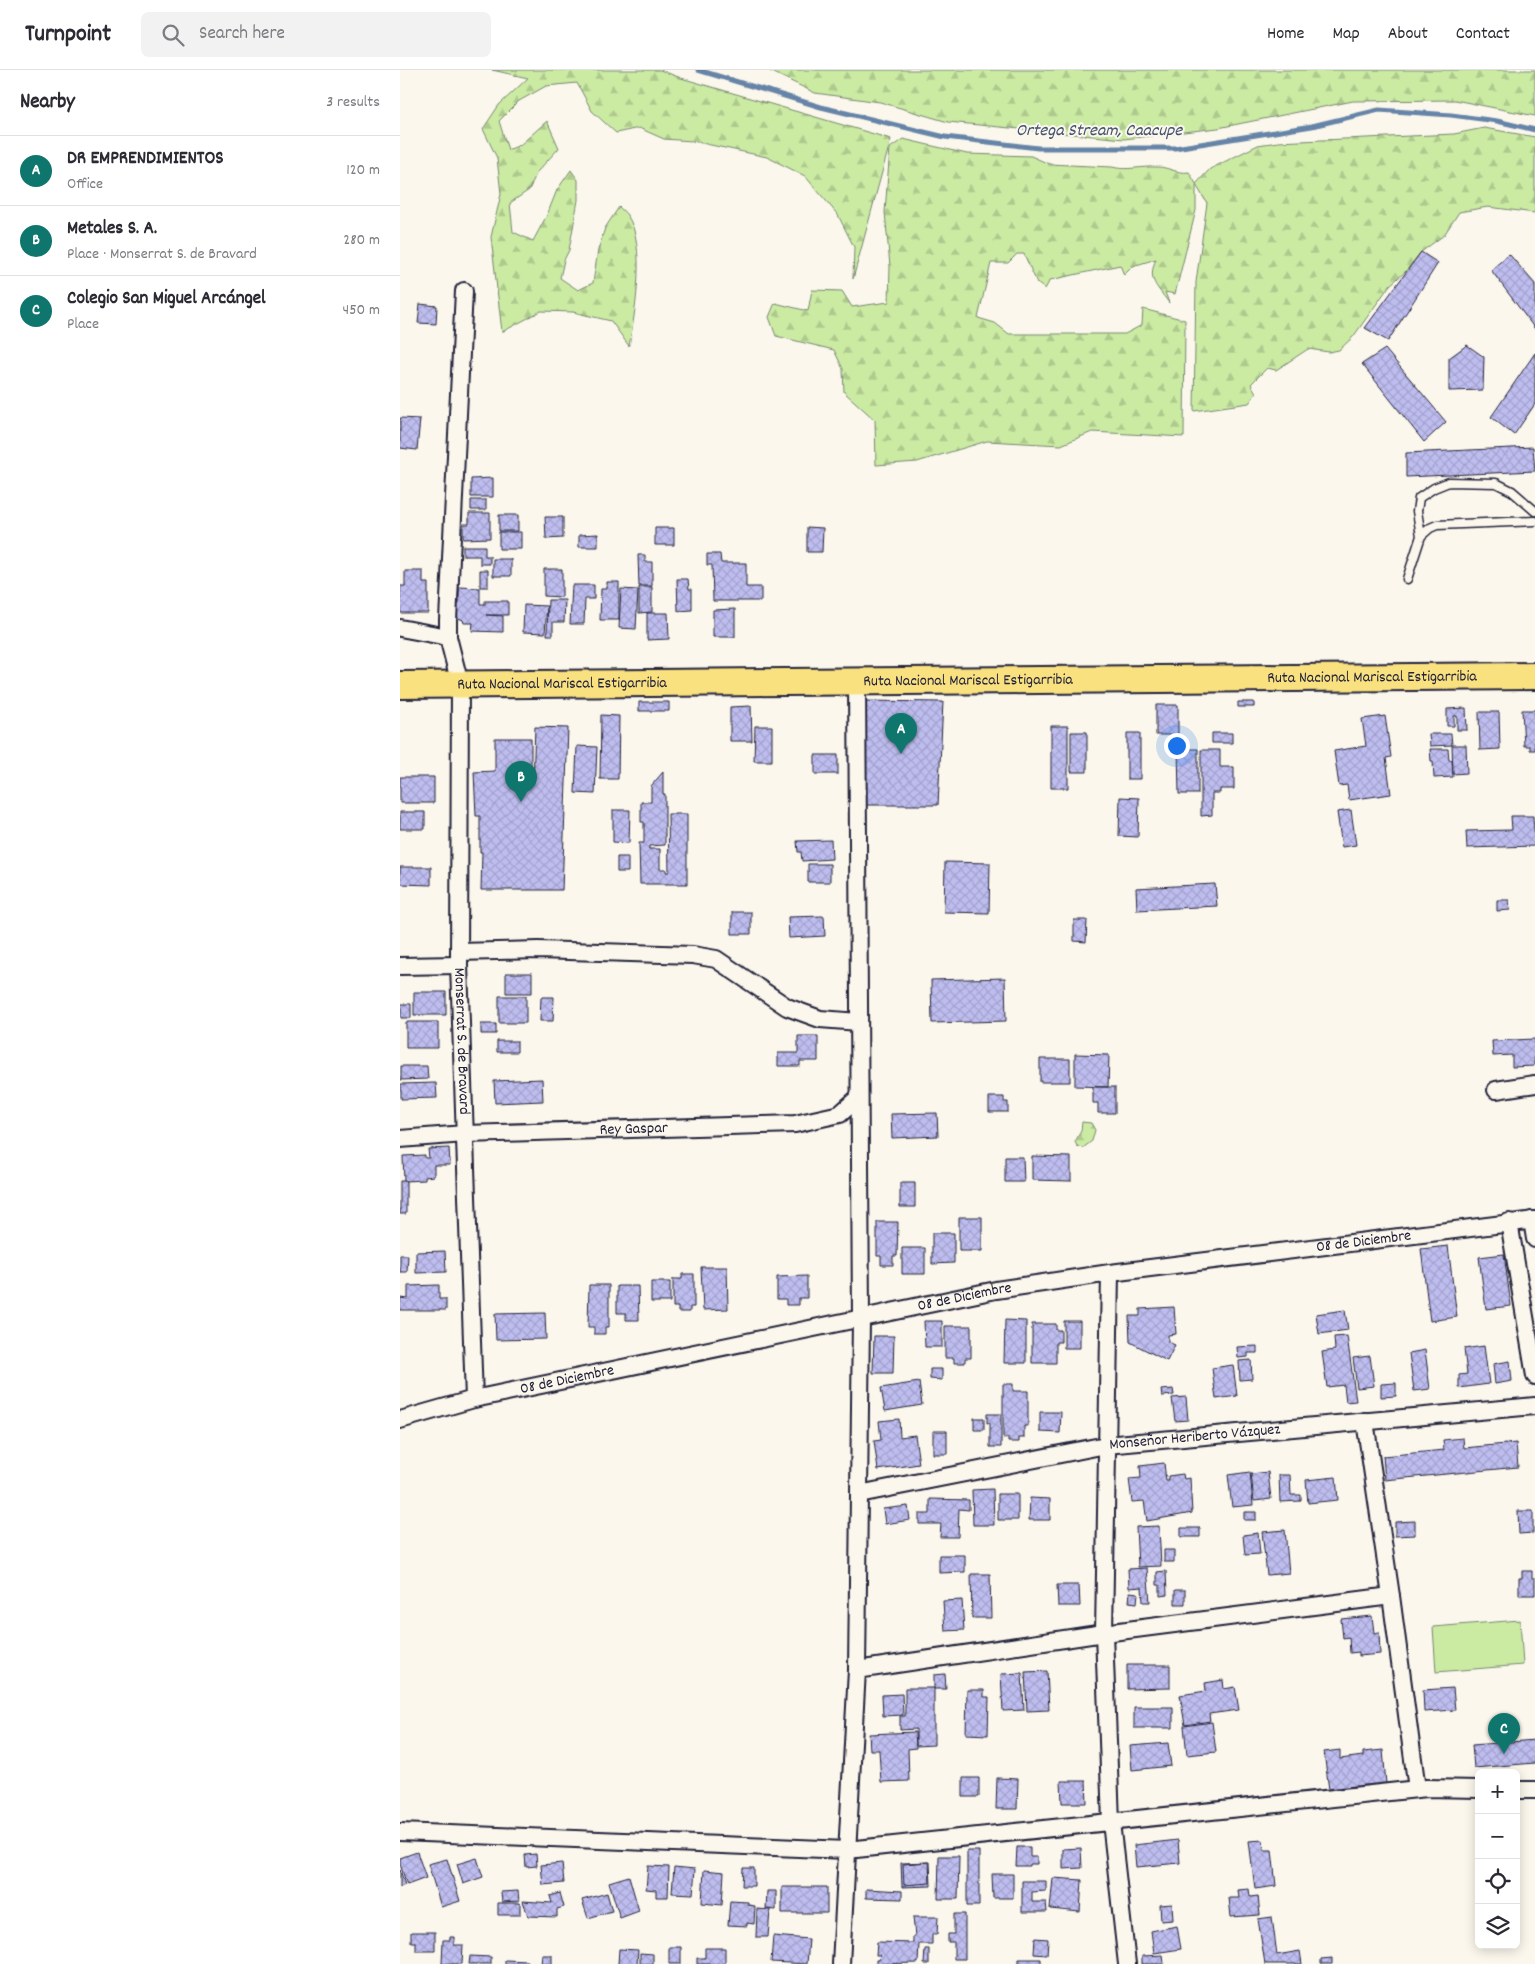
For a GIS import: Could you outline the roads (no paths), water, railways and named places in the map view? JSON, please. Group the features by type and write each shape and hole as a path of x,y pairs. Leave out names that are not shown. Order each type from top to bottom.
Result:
{"main road":[{"name":"Ruta Nacional Mariscal Estigarribia","path":"400,685 1535,676"}],"street":[{"name":"Monserrat S. de Bravard","path":"464,291 448,636 460,684 459,958 474,1399"},
{"path":"400,628 448,636"},
{"path":"841,1964 857,1670 861,1319 856,681"},
{"path":"400,966 459,958 548,950 693,955 716,959 787,1007 820,1019 859,1022"},
{"path":"1496,1090 1535,1084"},
{"name":"Rey Gaspar","path":"400,1139 465,1134 795,1124 840,1114 859,1097"},
{"path":"1534,1220 1535,1239"},
{"name":"08 de Diciembre","path":"400,1420 474,1399 996,1290 1110,1273 1534,1220"},
{"path":"1509,1222 1535,1376"},
{"path":"1110,1273 1104,1633 1112,1822 1127,1964"},
{"name":"Monseñor Heriberto Vázquez","path":"859,1494 1106,1445 1535,1406"},
{"path":"1364,1421 1392,1596 1417,1789"},
{"path":"857,1670 1104,1633 1392,1596"},
{"path":"400,1832 847,1850 1417,1789 1475,1789"},
{"path":"1520,1790 1535,1790"}],"lane":[{"path":"1407,579 1420,536 1417,511 1419,498 1434,488 1449,482 1496,483 1512,491 1535,511"},
{"path":"1420,536 1437,525 1535,521"}],"waterway":[{"name":"Ortega Stream, Caacupe","path":"698,70 821,107 945,137 1038,148 1175,148 1312,126 1379,110 1451,115 1497,121 1535,130"}],"place":[{"name":"DR EMPRENDIMIENTOS","path":"901,754"},
{"name":"Metales S. A.","path":"521,802"},
{"name":"Colegio San Miguel Arcángel","path":"1504,1754"}]}
